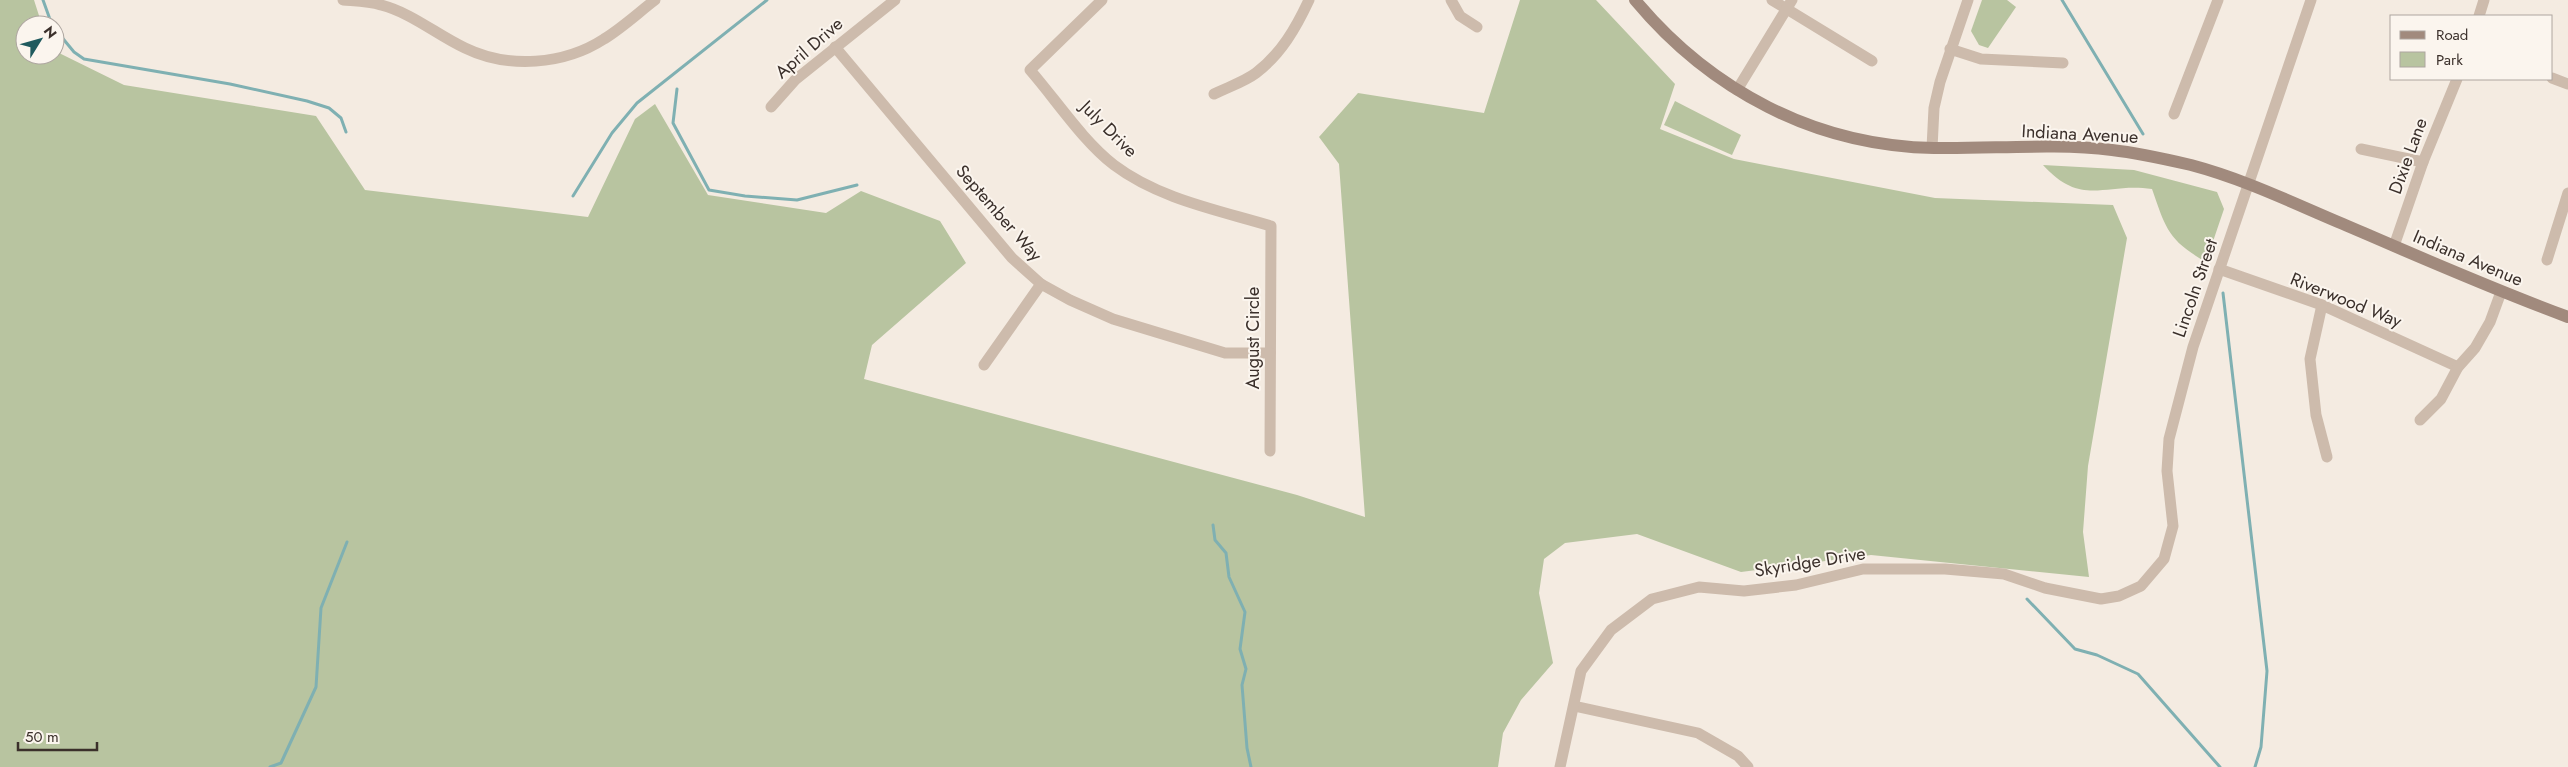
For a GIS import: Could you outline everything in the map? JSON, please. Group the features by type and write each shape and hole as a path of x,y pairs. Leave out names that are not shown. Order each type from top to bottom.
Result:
{"street":[{"path":"343,0 381,5 404,14 467,49 494,58 522,62 550,60 580,51 603,40 651,1"},
{"name":"April Drive","path":"771,107 795,80 835,46 895,0"},
{"name":"July Drive","path":"1102,0 1030,70 1089,140 1114,164 1146,185 1271,226"},
{"path":"1214,94 1256,74 1278,53 1297,26 1309,0"},
{"path":"1451,0 1460,16 1477,27"},
{"name":"Indiana Avenue","path":"1635,0 1676,45 1700,66 1737,90 1783,115 1822,130 1888,144 1932,148 2111,150 2185,164 2250,184 2501,292 2568,317"},
{"path":"1772,0 1790,5 1872,61"},
{"path":"1932,148 1934,108 1950,49 1968,0"},
{"path":"2174,114 2218,0"},
{"name":"Lincoln Street","path":"2140,586 2164,559 2173,526 2167,471 2169,439 2193,347 2311,0"},
{"path":"2479,15 2484,0"},
{"path":"1737,90 1790,5"},
{"name":"September Way","path":"835,46 1012,258 1041,284 1070,300 1113,319 1198,347 1225,353 1270,353"},
{"path":"1950,49 1981,59 2064,62"},
{"path":"2553,78 2568,84"},
{"name":"Dixie Lane","path":"2394,246 2423,162 2457,80"},
{"path":"2361,149 2423,162"},
{"path":"2546,260 2568,193"},
{"name":"August Circle","path":"1270,451 1271,226"},
{"name":"Riverwood Way","path":"2219,269 2322,306 2458,367"},
{"path":"984,365 1041,284"},
{"path":"2420,420 2441,399 2458,367 2475,348 2490,322 2501,292"},
{"path":"2322,306 2310,359 2316,415 2327,457"},
{"name":"Skyridge Drive","path":"1560,767 1581,672 1611,630 1652,599 1700,586 1744,590 1796,584 1863,570 1945,569 2004,574 2045,588 2101,599 2119,596 2140,586"},
{"path":"1574,706 1698,733 1738,756 1748,767"}],"green space":[{"path":"0,0 34,0 39,15 15,15 15,65 65,65 65,56 124,85 316,116 365,190 588,217 635,119 655,104 708,195 826,213 861,191 940,221 966,263 872,345 864,379 1297,495 1365,517 1339,164 1319,137 1358,93 1484,113 1520,0 1596,0 1675,84 1660,129 1734,159 1935,198 2113,205 2127,238 2088,466 2083,532 2089,577 1871,555 1741,572 1637,534 1565,543 1544,559 1539,593 1553,663 1521,700 1503,733 1498,767 0,767"},
{"path":"1982,0 2007,0 2016,7 1988,48 1979,45 1971,31"},
{"path":"1675,101 1741,135 1732,155 1664,125"},
{"path":"2043,165 2134,170 2217,192 2224,209 2206,262 2184,247 2170,232 2165,224 2152,189 2082,190 2070,186 2057,178"}],"waterway":[{"path":"43,0 48,15"},
{"path":"573,196 612,133 637,103 767,0"},
{"path":"2062,0 2143,134"},
{"path":"65,41 74,52 84,59 230,84 307,101 329,108 341,118 346,132"},
{"path":"677,89 673,123 709,190 745,196 797,200 857,185"},
{"path":"2223,293 2267,671 2261,747 2255,767"},
{"path":"1213,525 1215,540 1226,553 1229,577 1245,612 1240,649 1246,669 1242,685 1247,748 1251,767"},
{"path":"270,767 281,763 316,687 321,608 347,542"},
{"path":"2027,599 2075,649 2097,655 2138,674 2220,767"}]}
